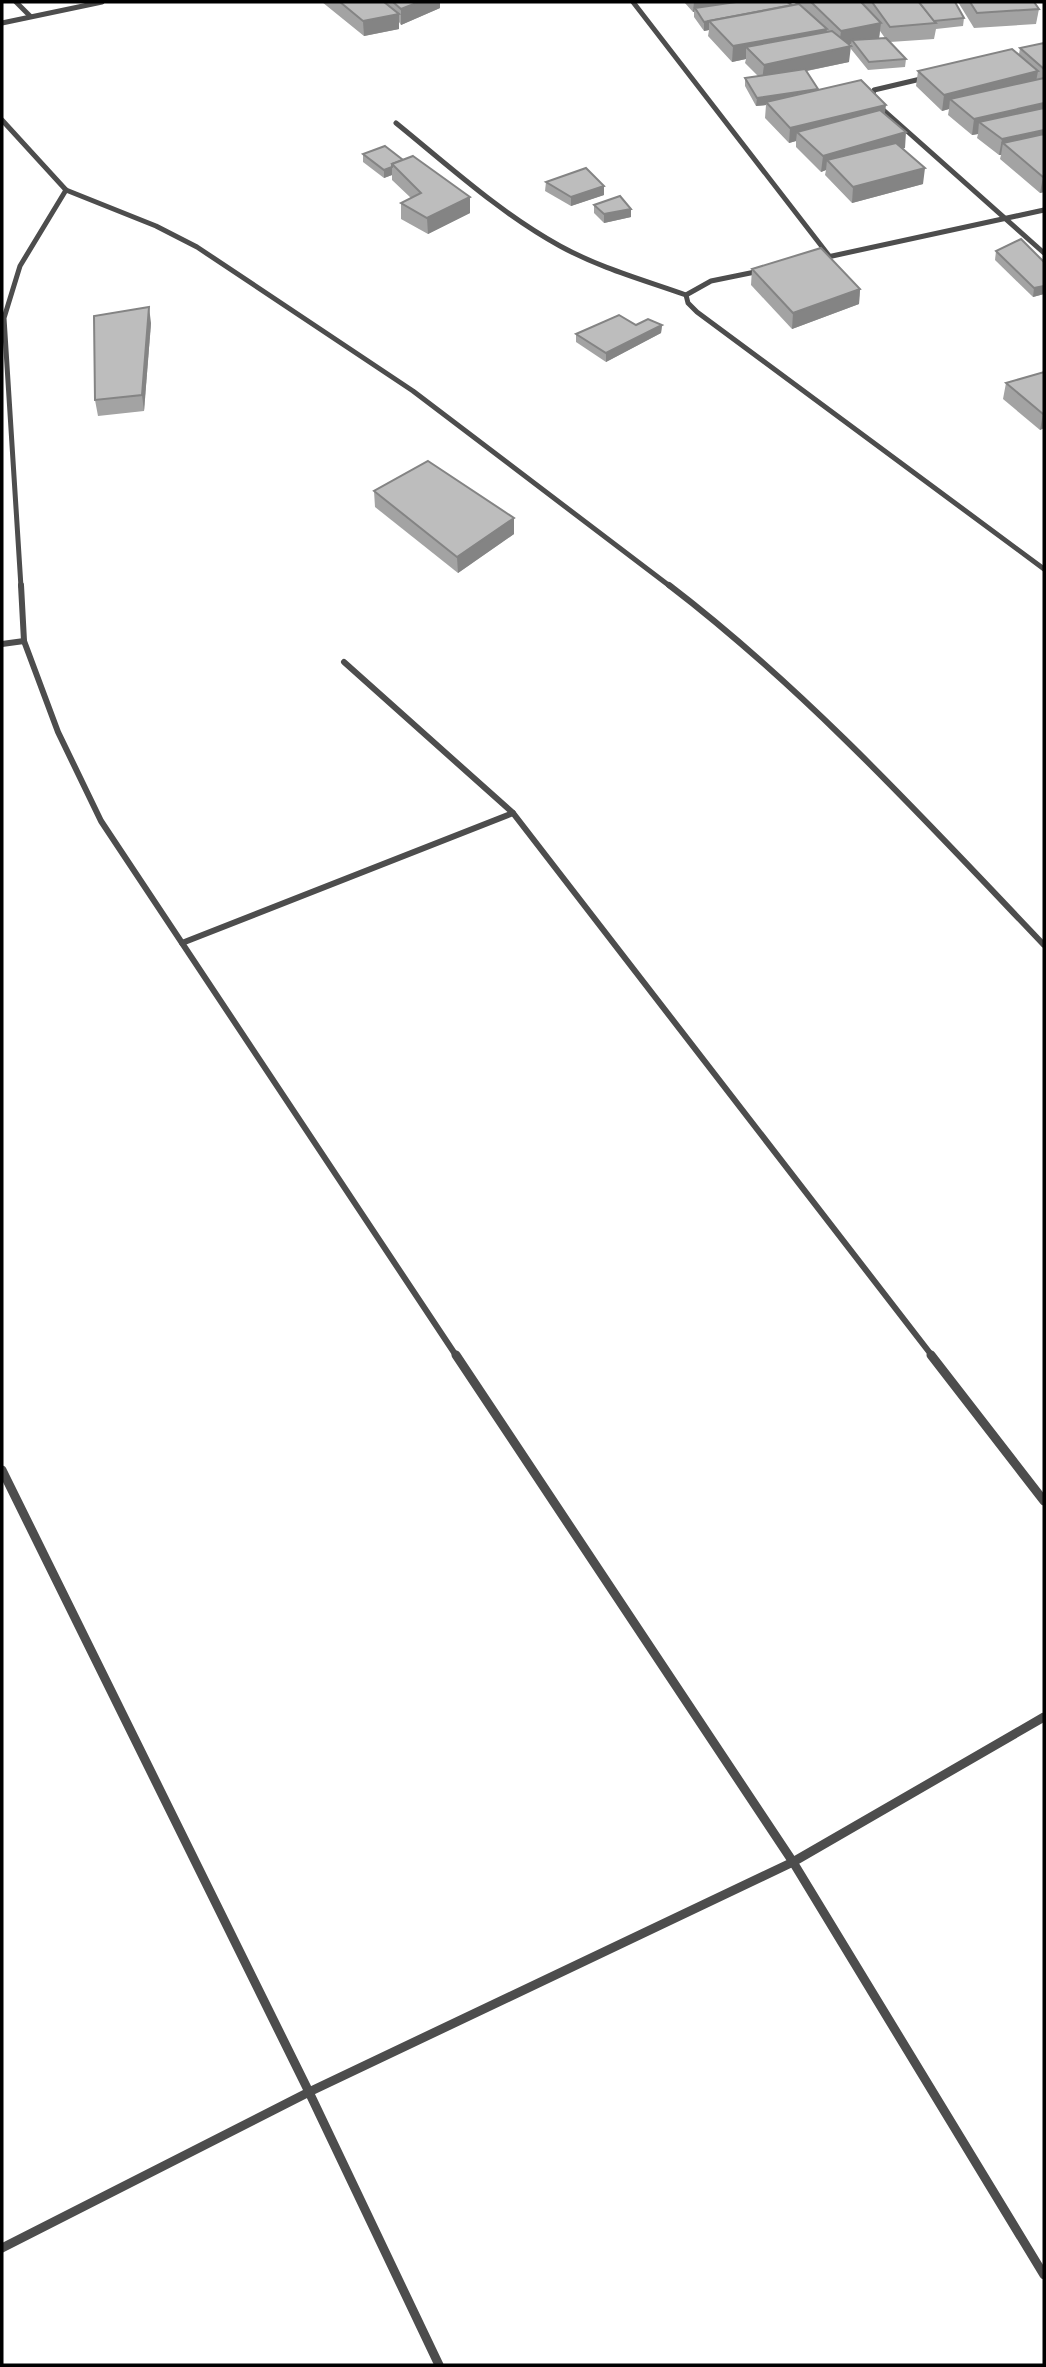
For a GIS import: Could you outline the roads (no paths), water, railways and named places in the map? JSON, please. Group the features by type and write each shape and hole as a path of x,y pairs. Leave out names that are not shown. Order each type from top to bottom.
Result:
{"street":[{"path":"16,2 30,16"},
{"path":"2,23 102,2"},
{"path":"633,2 830,257"},
{"path":"936,75 883,87 874,90 871,96 1003,219 1044,253"},
{"path":"2,120 66,190 156,226 197,247 413,390 733,636 907,801 1044,945"},
{"path":"396,122 490,200 546,239 581,256 686,295"},
{"path":"66,190 22,257 8,289 4,318 24,641 58,732 100,821 793,1861 1044,2274"},
{"path":"817,260 1044,210"},
{"path":"686,295 694,287 709,282 763,271"},
{"path":"686,295 688,303 697,312 1044,569"},
{"path":"2,644 24,641"},
{"path":"344,662 513,813 1044,1501"},
{"path":"182,943 513,813"},
{"path":"2,1470 309,2092 439,2365"},
{"path":"2,2248 309,2092 793,1861 1044,1717"}]}
